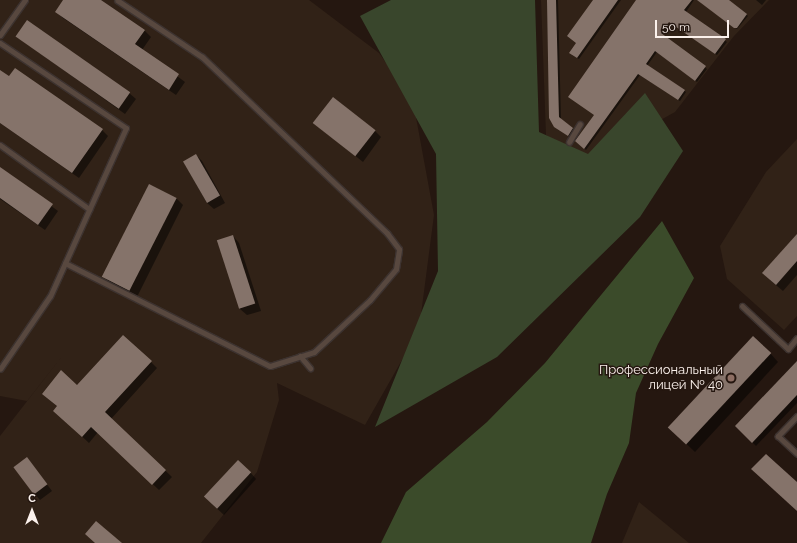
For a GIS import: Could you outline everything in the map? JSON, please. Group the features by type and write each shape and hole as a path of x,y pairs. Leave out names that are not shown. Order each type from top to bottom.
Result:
{"lane":[{"path":"0,35 25,0"},
{"path":"65,263 270,366 314,352 370,300 396,269 399,249 387,233 202,57 116,0"},
{"path":"0,43 126,128 50,296 0,369"},
{"path":"569,142 580,124"},
{"path":"0,146 89,209"},
{"path":"742,306 788,349 797,338"},
{"path":"300,356 310,368"},
{"path":"797,416 778,436 797,454"}],"shaded area":[{"path":"0,0 309,0 379,53 413,101 434,215 419,330 365,425 277,383 279,400 257,472 201,543 0,543 0,436 63,355 27,401 0,396"},
{"path":"541,0 769,0 734,36 675,112 583,163 546,135"},
{"path":"797,139 797,316 784,330 727,279 720,246 766,172"},
{"path":"639,502 689,543 622,543"}],"green space":[{"path":"391,0 535,0 539,132 588,154 645,93 683,151 640,217 497,357 375,427 438,271 436,154 360,16"},
{"path":"662,221 694,278 658,344 636,393 629,443 607,494 591,543 381,543 406,492 487,422 545,363"}],"building":[{"path":"63,0 101,0 145,30 135,44 179,74 169,90 55,12"},
{"path":"547,0 556,0 559,117 573,128 568,136 554,127 549,118"},
{"path":"593,0 618,0 577,58 569,53 576,43 567,36"},
{"path":"636,0 692,0 684,10 726,39 715,54 669,22 661,33 706,66 695,81 655,51 646,64 685,90 678,100 638,74 584,149 575,141 594,115 568,97"},
{"path":"697,0 729,0 747,14 737,28 734,28"},
{"path":"27,20 130,92 119,109 16,36"},
{"path":"15,68 103,129 72,173 0,123 0,70 9,76"},
{"path":"333,97 376,130 355,156 313,123"},
{"path":"196,154 220,196 207,203 183,162"},
{"path":"0,167 53,204 38,225 0,198"},
{"path":"149,184 177,198 129,291 102,277"},
{"path":"797,234 797,261 776,285 762,273"},
{"path":"233,235 255,303 239,309 217,240"},
{"path":"123,335 152,361 105,412 166,470 152,485 91,427 82,437 53,411 57,406 42,394 61,370 77,385"},
{"path":"753,336 771,353 686,444 668,427"},
{"path":"797,361 797,395 752,443 735,426"},
{"path":"766,454 797,482 797,511 751,469"},
{"path":"27,457 47,484 34,494 13,467"},
{"path":"238,460 251,472 217,509 204,497"},
{"path":"96,521 122,543 95,543 85,534"}],"place":[{"name":"Профессиональный лицей № 40","path":"731,378"}]}
